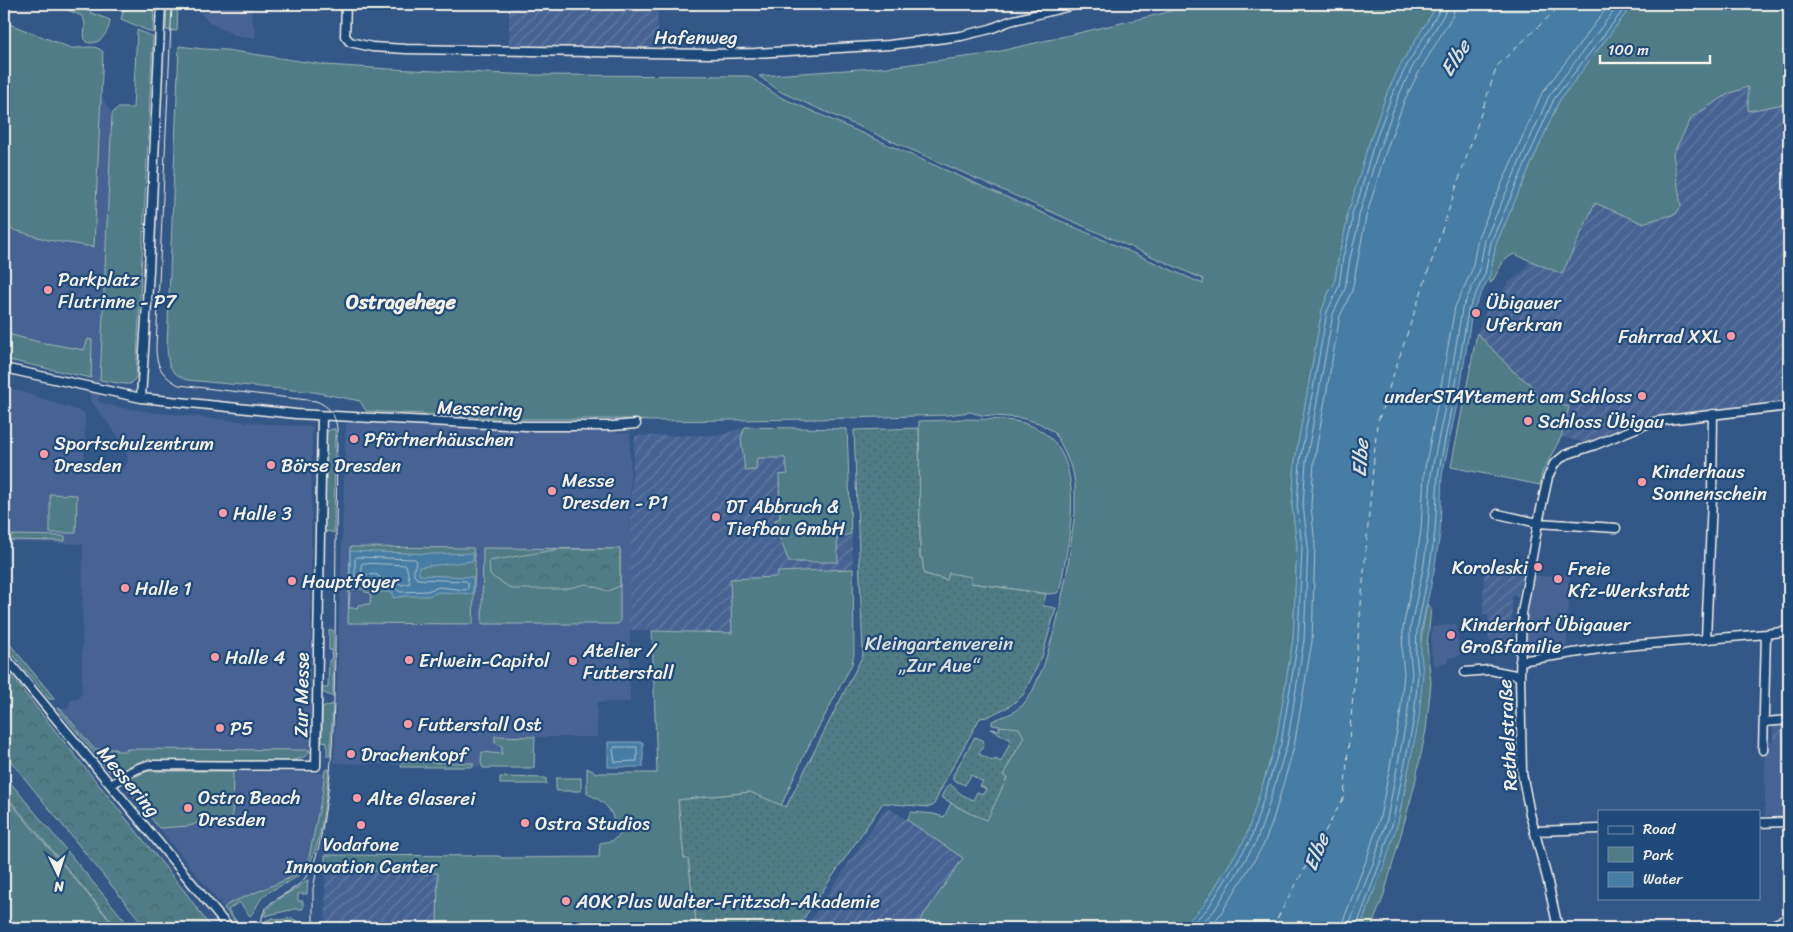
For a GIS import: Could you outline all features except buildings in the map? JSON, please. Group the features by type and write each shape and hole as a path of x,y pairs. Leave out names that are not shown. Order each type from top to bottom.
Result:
{"street":[{"path":"4,368 141,398 161,4"},
{"name":"Hafenweg","path":"346,4 345,36 350,42 372,47 709,54 801,50 943,39 980,32 1010,21 1078,4"},
{"name":"Messering","path":"141,398 322,416 507,426 572,427 636,424"},
{"path":"1706,639 1712,499 1713,414 1789,406"},
{"name":"Rethelstraße","path":"1558,928 1522,773 1520,660 1522,613 1548,477 1554,464 1565,455 1658,421 1713,414"},
{"name":"Zur Messe","path":"112,785 138,767 150,765 316,766 322,416"},
{"path":"1498,514 1538,523 1616,528"},
{"path":"1520,660 1587,650 1789,631"},
{"path":"1763,750 1766,634"},
{"name":"Messering","path":"4,656 229,928"},
{"path":"1464,672 1490,670 1520,676"},
{"path":"1764,722 1789,720"},
{"path":"1760,823 1789,822"},
{"path":"1534,831 1598,829"},
{"path":"1765,928 1789,918"}],"shaded area":[{"path":"192,4 254,4 251,18 256,32 255,38 234,35 210,23"},
{"path":"509,4 657,4 658,36 652,46 646,48 509,46"},
{"path":"4,22 71,48 112,114 99,402 117,407 151,412 276,425 312,426 310,750 128,749 127,751 116,751 115,749 94,749 60,708 69,708 70,700 78,699 82,692 83,544 4,542 4,386 85,413 84,467 80,467 80,471 119,471 127,464 128,458 123,443 90,400 92,340 85,350 39,342 4,333"},
{"path":"1789,72 1789,406 1658,421 1595,445 1561,437 1569,407 1539,399 1530,384 1514,372 1477,333 1490,303 1493,305 1509,282 1525,270 1529,260 1562,274 1595,203 1642,223 1681,206 1673,154 1692,117 1730,93"},
{"path":"346,423 630,433 630,702 597,702 597,737 535,737 534,768 334,763"},
{"path":"745,427 847,429 853,569 778,572 778,598 745,634 629,630 631,490 635,436 720,435"},
{"path":"1484,569 1522,574 1518,596 1512,596 1512,642 1489,641 1488,614 1483,614"},
{"path":"1554,574 1570,575 1567,645 1554,652 1526,657 1529,600 1534,575 1547,577"},
{"path":"1456,624 1460,656 1449,658 1448,663 1440,663 1440,666 1435,665 1431,649 1432,627"},
{"path":"1773,725 1789,725 1789,742 1773,742"},
{"path":"1765,742 1789,742 1789,770 1786,771 1785,816 1765,816"},
{"path":"148,771 325,773 312,849 306,863 298,873 290,878 228,904 224,908 128,790 127,784 129,779"},
{"path":"889,808 964,858 917,925 908,928 805,928 885,809"},
{"path":"325,871 421,871 421,874 439,873 437,928 326,928"}],"green space":[{"path":"53,4 68,4 110,20 106,34 96,42 86,42 84,36 85,23 82,16"},
{"path":"125,4 154,4 153,33 121,19"},
{"path":"167,4 178,4 177,31 166,30"},
{"path":"1190,4 1438,4 1402,62 1387,93 1347,214 1346,228 1334,285 1330,289 1322,310 1295,460 1292,506 1297,546 1293,639 1276,742 1246,837 1204,905 1181,928 921,928 917,925 963,858 907,820 911,812 944,817 951,803 967,812 1007,778 1003,775 1024,737 1000,726 992,725 992,721 1012,713 1023,705 1032,692 1044,665 1057,621 1067,572 1075,513 1075,485 1073,472 1061,444 1054,432 1039,423 1021,418 981,415 970,412 948,415 817,419 649,421 628,419 516,419 366,411 360,401 314,392 187,380 176,374 169,364 167,347 179,46 226,50 326,65 389,69 534,75 749,76 778,96 1203,284 1203,279 781,92 759,76 888,67 988,54 1164,13"},
{"path":"1636,4 1789,4 1789,103 1748,111 1748,87 1730,93 1692,117 1673,154 1681,206 1676,214 1642,223 1595,203 1562,274 1514,254 1504,260 1490,283 1496,244 1559,101 1630,8"},
{"path":"4,22 71,48 92,47 103,52 94,247 48,240 4,227"},
{"path":"137,30 153,37 136,377 131,384 124,384 100,380 112,114 117,108 133,108"},
{"path":"4,333 39,342 84,350 88,339 92,340 91,378 4,359"},
{"path":"1477,333 1514,372 1530,384 1539,399 1569,407 1561,437 1542,473 1540,485 1451,467"},
{"path":"959,419 1006,420 1024,423 1051,439 1063,456 1069,476 1072,499 1067,547 1060,590 1057,593 1049,594 971,583 949,573 947,580 924,574 922,559 920,558 919,421"},
{"path":"745,427 847,429 851,534 837,537 838,562 789,562 777,531 775,520 780,518 779,475 788,474 785,458 757,458 756,470 745,471 741,438"},
{"name":"Kleingartenverein „Zur Aue“","path":"919,428 920,558 922,558 924,574 947,580 949,573 971,577 971,583 1046,594 1043,606 1056,608 1042,657 1023,695 1010,706 987,717 980,718 933,806 883,803 797,928 697,928 688,859 684,858 678,800 750,792 786,807 863,655 854,430"},
{"path":"335,429 334,533 327,531 324,533 325,446 327,431"},
{"path":"50,494 77,495 76,533 50,533"},
{"path":"4,535 65,536 65,541 4,540"},
{"path":"350,547 473,548 475,561 473,624 348,623","holes":["350,589 364,589 365,592 371,593 370,604 349,608"]},
{"path":"483,548 620,549 620,622 618,624 482,624"},
{"path":"560,549 620,549 620,586 608,591 586,584 565,589 512,589 490,575 489,561"},
{"path":"853,569 854,653 852,664 804,755 781,806 750,792 678,800 684,858 688,858 697,928 437,928 438,873 421,874 421,871 325,871 325,855 499,856 502,858 599,857 600,843 612,841 621,834 622,829 614,827 610,810 602,802 587,794 587,768 597,773 657,773 652,631 732,633 730,579 777,577 778,572"},
{"path":"1427,604 1431,609 1427,646 1431,683 1426,730 1414,788 1383,898 1371,928 1360,928 1399,817 1407,779 1413,735 1420,647"},
{"path":"329,630 333,630 333,697 322,692 322,688 328,688 329,660 331,660 332,650 329,650"},
{"path":"4,637 55,699 49,699 4,644"},
{"path":"4,667 186,893 211,928 146,928 4,753"},
{"path":"333,704 330,756 327,756 327,742 322,741 322,708"},
{"path":"57,708 60,708 94,749 116,749 116,751 127,751 127,749 310,750 310,752 303,758 284,762 148,762 122,772 113,773 109,771"},
{"path":"1000,726 1019,728 1024,737 1003,775 1007,778 987,820 967,812 941,797 950,784 961,794 973,800 977,792 983,794 986,789 980,786 983,782 971,775 965,785 953,780 953,775 975,737 983,740 984,744 979,754 993,761 995,759 1001,762 1011,740 991,729 999,730"},
{"path":"495,736 535,737 534,768 483,768 481,763 482,752 502,754 502,746 495,743"},
{"path":"402,762 473,763 473,767 401,767"},
{"path":"329,769 320,834 307,867 298,876 263,896 250,916 239,902 228,910 240,928 224,908 228,904 290,878 298,873 309,857 322,795 325,770"},
{"name":"Ostra Beach Dresden","path":"148,771 233,771 232,822 200,822 190,826 159,828 128,790 127,784 129,779"},
{"path":"4,775 131,928 117,928 4,793"},
{"path":"500,777 546,778 546,784 500,784"},
{"path":"556,778 581,778 581,791 556,791"},
{"path":"4,795 116,928 4,928"},
{"path":"307,880 307,894 298,894 298,901 303,901 303,909 264,916 272,904"},
{"path":"273,918 280,920 291,918 309,928 266,928 265,921"}],"water":[{"name":"Elbe","path":"1438,4 1636,4 1630,8 1559,101 1496,244 1490,276 1472,312 1460,390 1442,476 1440,533 1421,631 1423,672 1419,719 1398,822 1385,864 1360,928 1181,928 1204,905 1246,837 1276,742 1293,639 1297,546 1292,506 1295,460 1322,310 1330,289 1334,285 1347,222 1347,212 1387,93 1402,62"},
{"path":"350,551 436,554 473,553 473,561 419,567 419,575 473,577 473,594 439,592 428,596 393,598 393,592 374,592 374,586 350,585"},
{"path":"608,742 643,742 643,767 608,767"}],"ferry route":[{"path":"1272,928 1344,797 1377,424 1497,66 1562,4"}],"tram line":[{"path":"172,4 156,347 157,360 164,374 179,385 316,401 331,411 337,428 334,711 332,754 327,796 320,841 313,865 299,884 276,899 265,910 262,918 262,928"},
{"path":"313,928 313,889 318,864"}],"place":[{"name":"Parkplatz Flutrinne - P7","path":"48,290"},
{"name":"Übigauer Uferkran","path":"1476,313"},
{"name":"Fahrrad XXL","path":"1731,336"},
{"name":"underSTAYtement am Schloss","path":"1642,396"},
{"name":"Schloss Übigau","path":"1528,421"},
{"name":"Pförtnerhäuschen","path":"354,439"},
{"name":"Sportschulzentrum Dresden","path":"44,454"},
{"name":"Börse Dresden","path":"271,465"},
{"name":"Kinderhaus Sonnenschein","path":"1642,482"},
{"name":"Messe Dresden - P1","path":"552,491"},
{"name":"Halle 3","path":"223,513"},
{"name":"DT Abbruch & Tiefbau GmbH","path":"716,517"},
{"name":"Koroleski","path":"1538,567"},
{"name":"Freie Kfz-Werkstatt","path":"1558,579"},
{"name":"Hauptfoyer","path":"292,581"},
{"name":"Halle 1","path":"125,588"},
{"name":"Kinderhort Übigauer Großfamilie","path":"1451,635"},
{"name":"Halle 4","path":"215,657"},
{"name":"Erlwein-Capitol","path":"409,660"},
{"name":"Atelier / Futterstall","path":"573,661"},
{"name":"Futterstall Ost","path":"408,724"},
{"name":"P5","path":"220,728"},
{"name":"Drachenkopf","path":"351,754"},
{"name":"Alte Glaserei","path":"357,798"},
{"name":"Ostra Beach Dresden","path":"188,808"},
{"name":"Ostra Studios","path":"525,823"},
{"name":"Vodafone Innovation Center","path":"361,825"},
{"name":"AOK Plus Walter-Fritzsch-Akademie","path":"566,901"}],"district":[{"name":"Ostragehege","path":"401,302"}]}
